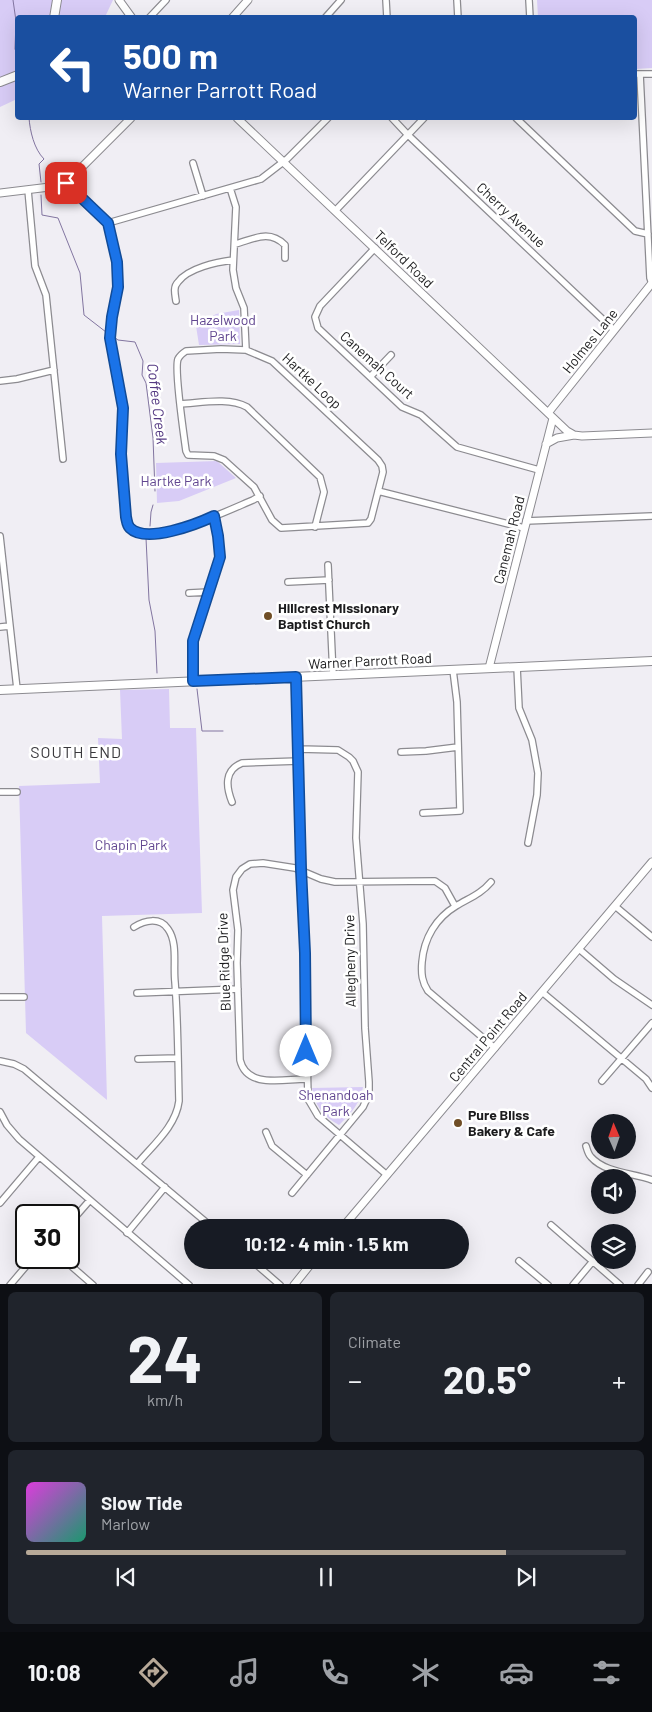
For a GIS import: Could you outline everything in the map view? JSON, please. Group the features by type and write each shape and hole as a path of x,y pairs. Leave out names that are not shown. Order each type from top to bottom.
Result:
{"main road":[{"path":"54,15 57,0"},
{"path":"0,82 15,76"},
{"name":"Warner Parrott Road","path":"0,690 652,661"}],"street":[{"path":"119,0 130,15"},
{"path":"152,15 166,0"},
{"path":"235,15 248,0"},
{"path":"328,15 341,0"},
{"path":"386,0 387,15"},
{"path":"457,0 458,15"},
{"path":"529,0 530,15"},
{"path":"652,74 638,74 650,278 652,284"},
{"path":"0,193 58,186 66,183 129,120"},
{"name":"Telford Road","path":"239,120 550,416 574,435"},
{"path":"108,223 261,179 283,162 326,120"},
{"name":"Cherry Avenue","path":"394,120 614,330"},
{"path":"335,211 422,120"},
{"path":"518,120 635,232 648,234"},
{"path":"193,163 203,196"},
{"path":"66,183 108,223 118,272 118,287 110,338 123,408 121,454 128,525 140,533 166,532 188,527 260,496"},
{"path":"230,188 236,207 233,260 235,281 244,308 246,350"},
{"path":"28,190 34,262 46,295 63,458"},
{"path":"235,244 265,236 274,236 284,245 285,258"},
{"name":"Canemah Court","path":"375,248 320,306 315,317 318,328 402,407 421,415 457,447 539,470"},
{"path":"176,301 174,291 177,282 185,276 212,264 233,260"},
{"name":"Holmes Lane","path":"550,416 614,330 652,284"},
{"name":"Hartke Loop","path":"246,350 264,357 279,366 378,460 383,469 371,519 368,523 315,527 286,528 278,526 272,520 260,496 224,460 214,456 188,455 180,404 178,359 182,354 189,351 246,350"},
{"path":"370,377 391,355"},
{"path":"0,381 54,370"},
{"path":"180,404 235,402 246,407 320,477 324,492 315,527"},
{"name":"Canemah Road","path":"490,668 546,444 550,416"},
{"path":"546,444 558,438 574,435 652,433"},
{"path":"378,491 525,525 652,516"},
{"path":"193,681 193,641 220,557 214,516"},
{"path":"0,536 17,689"},
{"path":"328,566 333,675"},
{"path":"288,582 329,580"},
{"path":"189,593 209,592"},
{"path":"0,627 10,626"},
{"path":"517,667 519,708 532,740 538,773 537,795 528,843"},
{"path":"423,813 460,811 457,702 453,670"},
{"path":"296,677 308,1099 318,1116 387,1175"},
{"path":"401,752 458,747"},
{"name":"Allegheny Drive","path":"292,1193 363,1106 369,1089 356,827 359,778 356,766 349,756 338,750 299,749"},
{"path":"232,802 228,792 228,777 236,765 242,763 299,761"},
{"path":"0,792 17,792"},
{"name":"Central Point Road","path":"350,1219 652,862"},
{"name":"Blue Ridge Drive","path":"306,1079 258,1080 244,1071 240,1060 238,930 233,890 236,877 242,869 256,863 301,869 328,881 360,883 435,881 445,888 455,906"},
{"path":"491,882 478,895 455,906 440,919 428,936 423,953 423,982 428,991 495,1048"},
{"path":"615,906 652,936"},
{"path":"134,928 141,923 158,921 168,929 174,943 179,1101 176,1116 138,1163"},
{"path":"579,949 614,979 652,1005"},
{"path":"137,993 238,989"},
{"path":"542,992 646,1079 652,1088"},
{"path":"0,997 24,997"},
{"path":"602,1081 652,1023"},
{"path":"138,1059 178,1058"},
{"path":"0,1061 14,1064 24,1069 203,1219"},
{"path":"0,1112 12,1132 127,1233 189,1284"},
{"path":"266,1132 272,1146 307,1175"},
{"path":"586,1146 590,1157 599,1163 609,1168 652,1180"},
{"path":"0,1203 39,1156"},
{"path":"127,1233 166,1187"},
{"path":"80,1211 90,1200"},
{"path":"550,1225 591,1259"},
{"path":"520,1261 548,1284"},
{"path":"573,1284 591,1263"},
{"path":"10,1284 23,1269"},
{"path":"75,1269 93,1284"},
{"path":"262,1269 280,1284"},
{"path":"294,1284 306,1269"},
{"path":"602,1269 620,1284"},
{"path":"638,1284 648,1272"}],"green space":[{"path":"0,0 113,0 106,15 15,15 15,100 0,107"},
{"path":"537,0 652,0 652,68 637,69 637,15 538,15"},
{"name":"Hazelwood Park","path":"239,310 240,344 199,345 196,326 216,314"},
{"name":"Hartke Park","path":"217,461 236,478 179,501 157,503 156,463"},
{"name":"Chapin Park","path":"169,689 170,728 196,728 202,913 102,916 107,1100 26,1033 19,786 100,783 98,738 122,739 120,690"},
{"name":"Shenandoah Park","path":"363,1087 360,1098 354,1108 339,1125 329,1118 317,1105 312,1088"}],"waterway":[{"name":"Coffee Creek","path":"13,0 15,15"},
{"name":"Coffee Creek","path":"29,120 33,140 44,159 39,164 41,182"},
{"name":"Coffee Creek","path":"41,195 42,215 58,218 80,273 84,315 106,332"},
{"name":"Coffee Creek","path":"114,337 118,340 135,342 143,361 142,375 146,383 153,438 155,491"},
{"name":"Coffee Creek","path":"150,526 153,505"},
{"name":"Coffee Creek","path":"146,538 149,600 155,631 157,673"},
{"name":"Coffee Creek","path":"197,689 202,731 223,731"}],"place":[{"name":"Hillcrest Missionary Baptist Church","path":"268,616"},
{"name":"Pure Bliss Bakery & Cafe","path":"458,1123"}],"district":[{"name":"SOUTH END","path":"76,752"}],"route":[{"path":"66,183 101,219 108,223 117,262 118,287 110,328 110,338 123,408 121,454 128,525 140,533 166,532 188,527 214,516 220,557 193,641 193,681 296,677 305,953 306,1051"}]}
